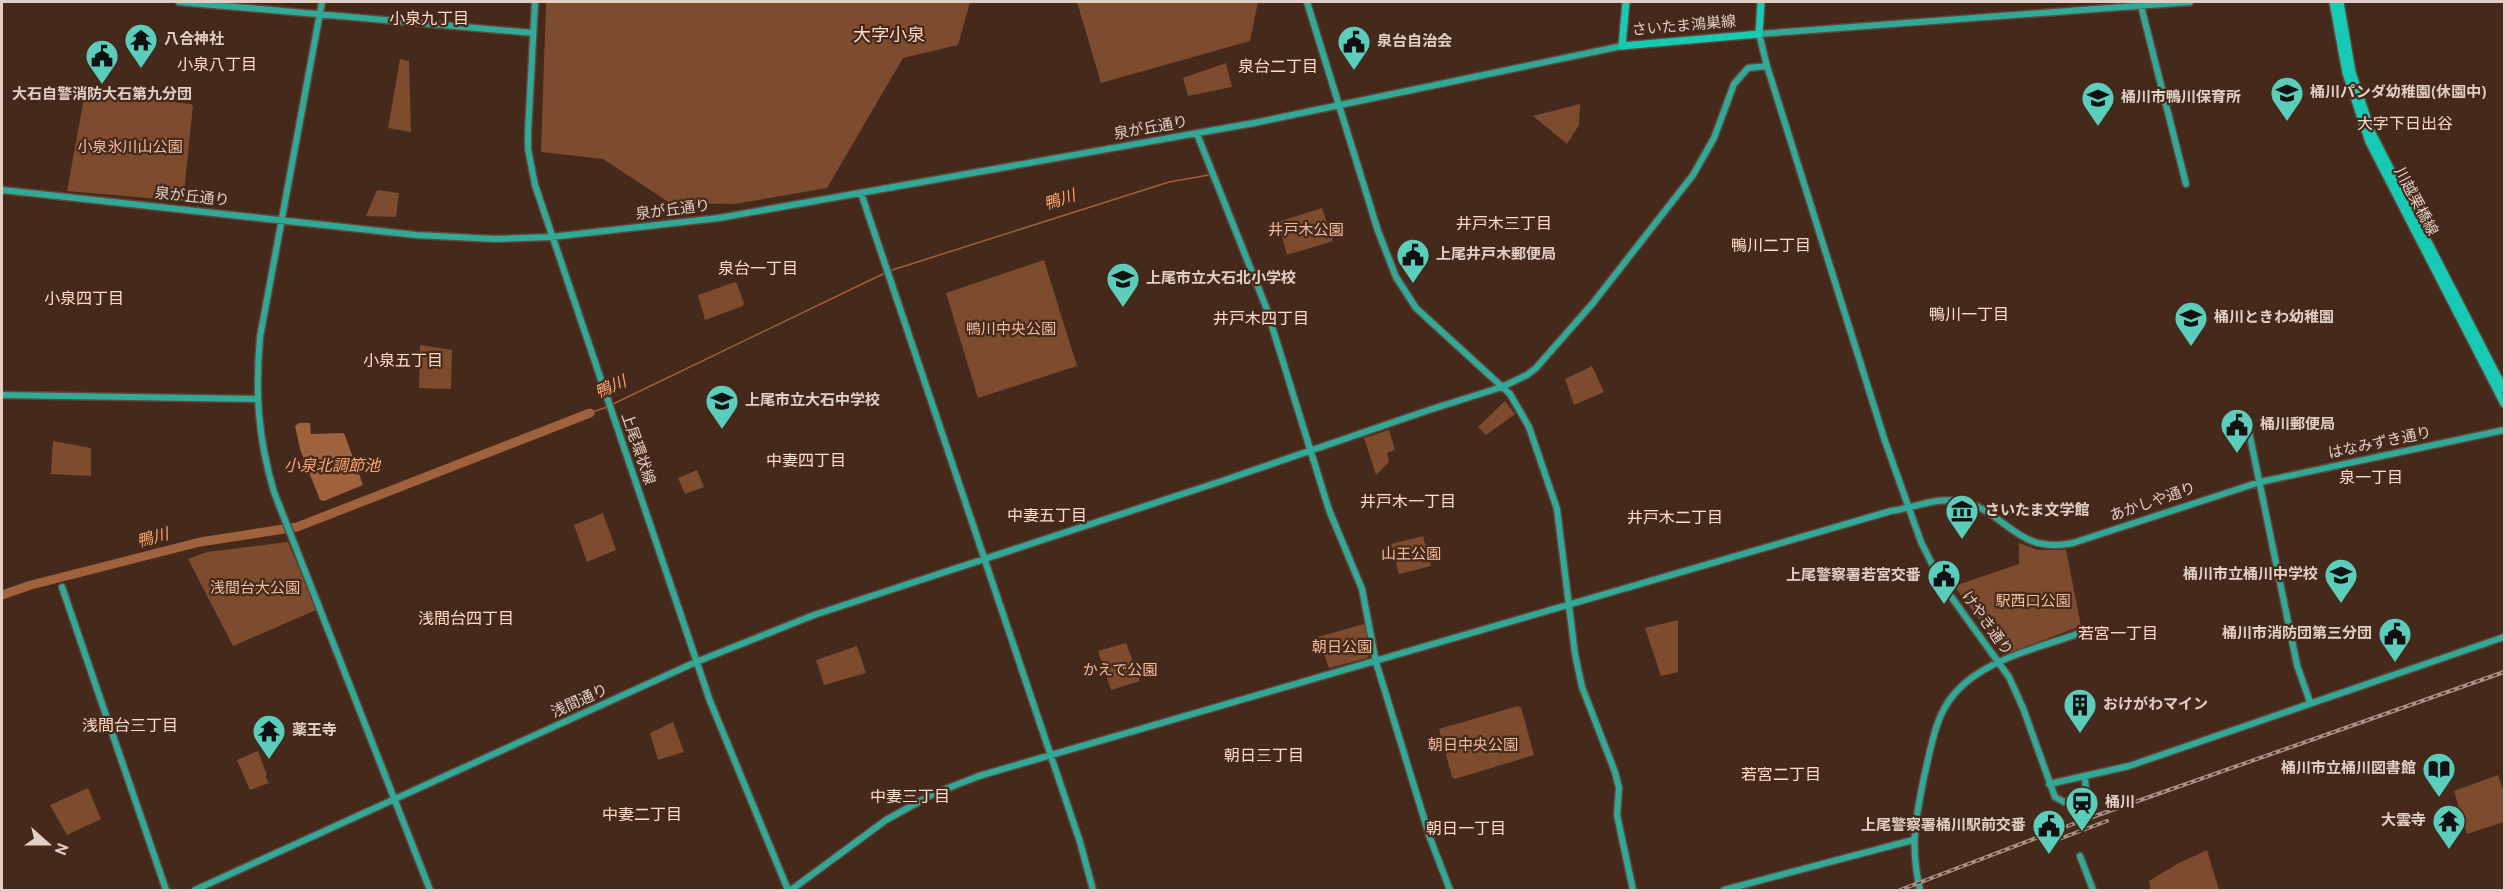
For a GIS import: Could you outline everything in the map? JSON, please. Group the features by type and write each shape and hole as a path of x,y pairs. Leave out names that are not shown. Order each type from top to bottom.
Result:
{"main road":[{"name":"さいたま鴻巣線","path":"1626,2 1622,45 1759,34 1761,2"},
{"name":"川越栗橋線","path":"2333,2 2346,73 2369,142 2505,404"},
{"name":"川越栗橋線","path":"2340,2 2352,72 2372,133 2504,385"}],"street":[{"path":"179,2 533,33"},
{"path":"322,2 260,337 257,399 264,458 285,518 430,891"},
{"name":"上尾環状線","path":"535,2 528,149 534,185 710,701 789,891"},
{"path":"1307,2 1378,231 1396,277 1416,308 1510,394 1523,414 1557,509 1575,654 1582,687 1610,756 1619,788 1617,816 1634,891"},
{"path":"1759,34 2140,3 2190,2"},
{"path":"2140,3 2186,184"},
{"name":"けやき通り","path":"1759,34 1767,66 1898,481 1933,569 2000,662 2023,708 2049,783"},
{"name":"泉が丘通り","path":"2,190 454,238 551,237 719,218 1197,134 1340,106 1622,45"},
{"name":"浅間通り","path":"195,891 696,662 814,615 1502,387 1521,378 1536,368 1633,254 1693,175 1714,138 1734,84 1748,68 1767,66"},
{"path":"1197,134 1266,307 1329,510 1362,589 1376,662 1430,838 1450,891"},
{"path":"861,193 1080,842 1093,891"},
{"path":"2,395 257,399"},
{"path":"2246,417 2297,665 2310,702"},
{"name":"はなみずき通り","path":"2260,482 2505,430"},
{"name":"あかしや通り","path":"789,891 904,809 933,794 979,776 1891,511 1931,501 1962,501 1980,508 2021,538 2058,546 2260,482"},
{"path":"62,588 166,891"},
{"path":"1920,891 1913,840 1914,826 1930,750 1942,712 1964,685 1980,673 2000,662 2088,630"},
{"path":"2085,777 2087,787 2085,794 2064,802 2055,797 2049,783 2085,777 2139,763 2310,702 2505,637"},
{"path":"1724,891 1913,840"},
{"path":"2080,856 2093,891"}],"green space":[{"path":"546,2 970,2 958,45 903,58 827,188 735,204 670,203 603,159 541,152"},
{"path":"1077,2 1258,2 1250,41 1101,83"},
{"path":"400,59 409,61 411,132 388,128"},
{"path":"1226,63 1232,87 1188,96 1183,78"},
{"name":"小泉氷川山公園","path":"85,93 193,106 183,201 67,191"},
{"path":"1580,104 1579,125 1567,144 1533,116"},
{"path":"377,190 399,193 396,217 366,216"},
{"name":"井戸木公園","path":"1322,208 1333,241 1287,255 1278,222"},
{"name":"鴨川中央公園","path":"1044,260 1077,366 978,398 946,293"},
{"path":"735,282 744,303 743,306 705,320 698,295"},
{"path":"420,345 452,350 451,389 419,388"},
{"path":"1592,366 1604,392 1574,405 1565,379"},
{"path":"1505,401 1515,414 1486,435 1478,427"},
{"path":"1389,430 1395,450 1387,453 1389,462 1376,475 1364,438"},
{"path":"53,441 91,448 91,476 51,474"},
{"path":"697,470 704,487 685,494 678,478"},
{"path":"603,513 616,550 587,562 574,525"},
{"name":"山王公園","path":"1423,536 1431,566 1399,574 1391,544"},
{"name":"浅間台大公園","path":"288,542 316,610 233,646 188,559 207,552"},
{"name":"駅西口公園","path":"2019,543 2038,550 2066,550 2081,626 2006,654 1954,586 2019,564"},
{"path":"1678,620 1678,672 1661,676 1645,628"},
{"name":"朝日公園","path":"1364,624 1370,653 1367,658 1329,668 1318,637"},
{"name":"かえで公園","path":"1126,643 1140,681 1111,690 1098,651"},
{"path":"857,646 866,673 824,685 816,660"},
{"name":"朝日中央公園","path":"1521,707 1534,755 1455,779 1452,777 1439,729"},
{"path":"673,722 684,752 658,760 650,733"},
{"path":"258,751 269,783 250,790 237,760"},
{"path":"2498,775 2504,793 2504,822 2467,834 2454,791"},
{"path":"88,788 101,819 67,835 50,805"},
{"path":"2207,850 2219,890 2151,890 2149,881"}],"water":[{"name":"小泉北調節池","path":"299,423 310,423 311,434 344,433 363,485 324,501 320,500 300,449 295,426"}],"waterway":[{"name":"鴨川","path":"889,271 1169,182 1209,175"},
{"name":"鴨川","path":"611,405 885,273"},
{"name":"鴨川","path":"590,413 607,407"},
{"name":"鴨川","path":"2,595 31,585 200,542 297,527 590,413"}],"railway":[{"path":"1900,890 2081,821 2504,672"},
{"path":"2051,842 2107,821"}],"place":[{"name":"八合神社","path":"141,69"},
{"name":"泉台自治会","path":"1354,71"},
{"name":"大石自警消防大石第九分団","path":"102,85"},
{"name":"桶川パンダ幼稚園(休園中)","path":"2287,122"},
{"name":"桶川市鴨川保育所","path":"2098,127"},
{"name":"上尾井戸木郵便局","path":"1413,284"},
{"name":"上尾市立大石北小学校","path":"1123,308"},
{"name":"桶川ときわ幼稚園","path":"2191,347"},
{"name":"上尾市立大石中学校","path":"722,430"},
{"name":"桶川郵便局","path":"2237,454"},
{"name":"さいたま文学館","path":"1962,540"},
{"name":"桶川市立桶川中学校","path":"2341,604"},
{"name":"上尾警察署若宮交番","path":"1944,605"},
{"name":"桶川市消防団第三分団","path":"2395,663"},
{"name":"おけがわマイン","path":"2080,734"},
{"name":"薬王寺","path":"269,760"},
{"name":"桶川市立桶川図書館","path":"2439,798"},
{"name":"桶川","path":"2082,832"},
{"name":"大雲寺","path":"2449,850"},
{"name":"上尾警察署桶川駅前交番","path":"2049,855"}],"district":[{"name":"小泉九丁目","path":"429,20"},
{"name":"大字小泉","path":"889,36"},
{"name":"小泉八丁目","path":"217,66"},
{"name":"泉台二丁目","path":"1278,68"},
{"name":"大字下日出谷","path":"2405,125"},
{"name":"井戸木三丁目","path":"1504,225"},
{"name":"鴨川二丁目","path":"1771,247"},
{"name":"泉台一丁目","path":"758,270"},
{"name":"小泉四丁目","path":"84,300"},
{"name":"鴨川一丁目","path":"1969,316"},
{"name":"井戸木四丁目","path":"1261,320"},
{"name":"小泉五丁目","path":"403,362"},
{"name":"中妻四丁目","path":"806,462"},
{"name":"泉一丁目","path":"2371,479"},
{"name":"井戸木一丁目","path":"1408,503"},
{"name":"中妻五丁目","path":"1047,517"},
{"name":"井戸木二丁目","path":"1675,519"},
{"name":"浅間台四丁目","path":"466,620"},
{"name":"若宮一丁目","path":"2118,635"},
{"name":"浅間台三丁目","path":"130,727"},
{"name":"朝日三丁目","path":"1264,757"},
{"name":"若宮二丁目","path":"1781,776"},
{"name":"中妻三丁目","path":"910,798"},
{"name":"中妻二丁目","path":"642,816"},
{"name":"朝日一丁目","path":"1466,830"}]}
